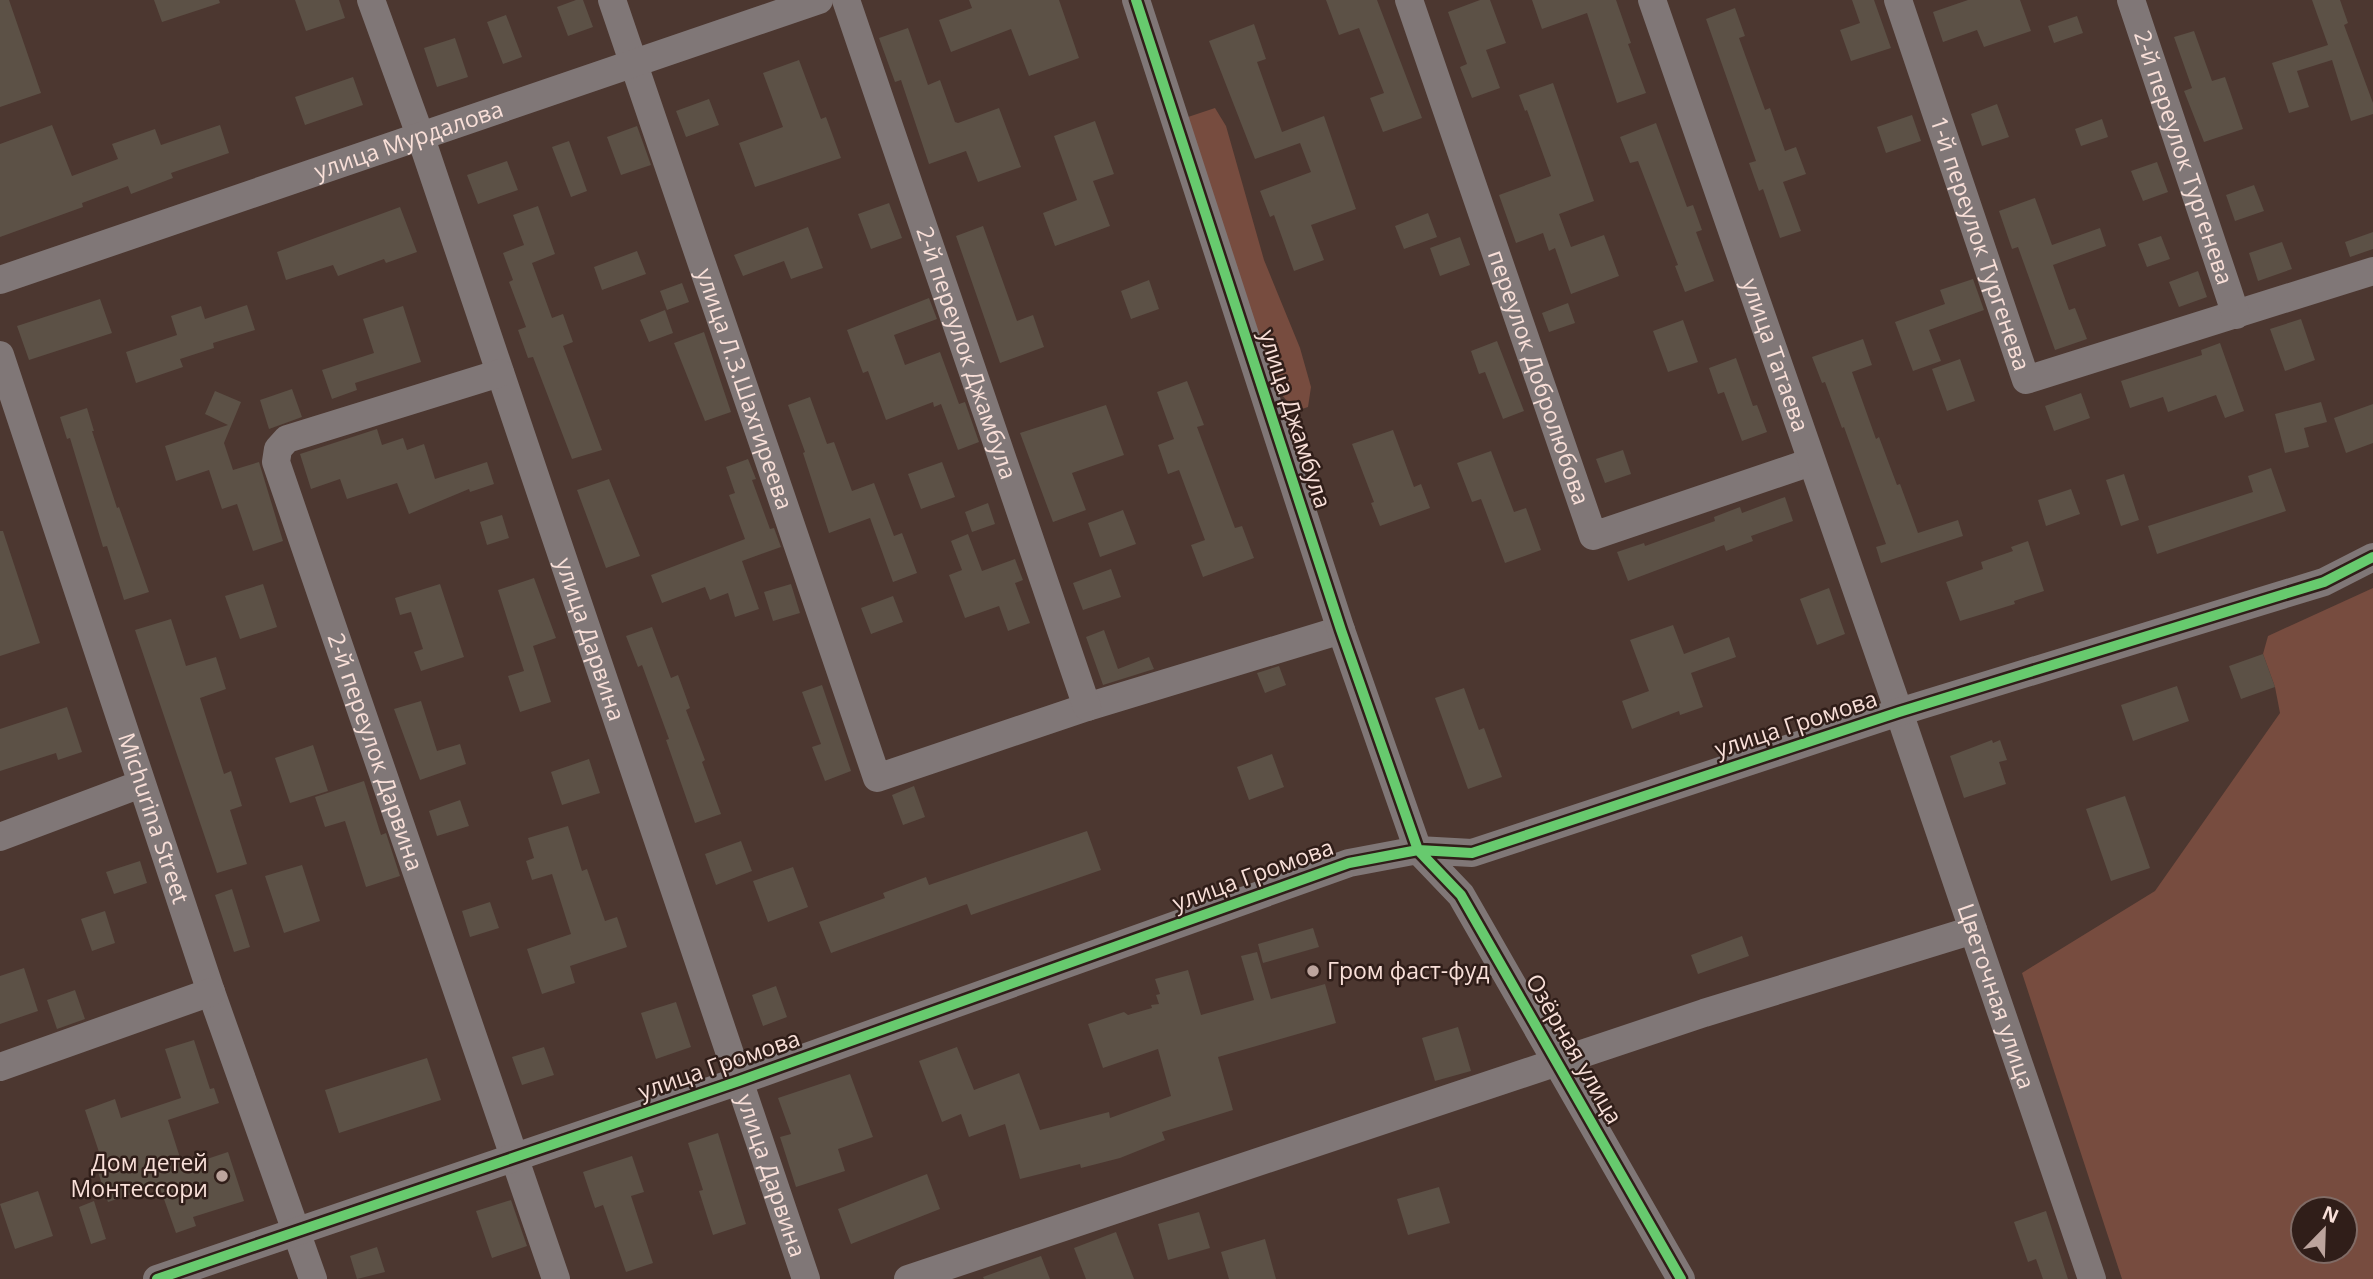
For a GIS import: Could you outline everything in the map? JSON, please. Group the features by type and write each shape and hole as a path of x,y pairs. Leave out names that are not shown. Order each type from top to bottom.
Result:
{"street":[{"name":"улица Дарвина","path":"371,0 420,135 806,1279"},
{"name":"улица Л.З.Шахгиреева","path":"612,0 877,778 1087,707"},
{"name":"улица Мурдалова","path":"0,280 820,0"},
{"name":"2-й переулок Джамбула","path":"846,0 1087,707"},
{"name":"улица Джамбула","path":"1136,0 1341,630 1418,850"},
{"name":"переулок Добролюбова","path":"1409,0 1593,536 1811,462"},
{"name":"улица Татаева","path":"1652,0 1899,712"},
{"name":"1-й переулок Тургенева","path":"1898,0 2026,380 2373,271"},
{"name":"2-й переулок Тургенева","path":"2131,0 2236,315"},
{"name":"Michurina Street","path":"0,355 211,992 313,1279"},
{"name":"2-й переулок Дарвина","path":"500,373 287,439 278,449 276,461 556,1279"},
{"name":"улица Громова","path":"157,1279 739,1081 1349,863 1418,850 1472,853 1899,712 2324,583 2373,557"},
{"path":"1087,707 1341,630"},
{"name":"Цветочная улица","path":"1899,712 2092,1279"},
{"path":"0,836 141,784"},
{"name":"Озёрная улица","path":"1418,850 1461,895 1681,1279"},
{"path":"908,1279 1704,1013 1973,930"},
{"path":"0,1067 211,992"}],"shaded area":[{"path":"1215,108 1226,126 1264,260 1300,348 1311,387 1308,407 1296,411 1281,394 1273,390 1185,118"},
{"path":"2373,588 2373,1279 2122,1279 2022,973 2155,891 2280,713 2275,687 2263,654 2268,636"}],"building":[{"path":"0,0 9,0 41,93 0,107"},
{"path":"154,0 219,0 220,3 162,22"},
{"path":"295,0 339,0 345,18 306,31"},
{"path":"583,0 593,27 568,36 557,7"},
{"path":"969,0 1059,0 1079,58 1029,76 1011,29 951,52 939,20 972,8"},
{"path":"1326,0 1377,0 1422,118 1383,132 1370,98 1384,93 1359,28 1339,35"},
{"path":"1480,0 1490,0 1506,43 1486,50 1500,88 1472,98 1460,67 1467,64 1448,12"},
{"path":"1532,0 1616,0 1646,93 1617,103 1587,13 1542,29"},
{"path":"1852,0 1874,0 1891,48 1851,61 1840,30 1860,23"},
{"path":"1968,0 2020,0 2031,31 1984,47 1977,30 1943,42 1933,12"},
{"path":"2312,0 2340,0 2348,23 2344,25 2373,103 2373,114 2351,121 2332,60 2297,71 2309,107 2289,113 2272,63 2328,45"},
{"path":"1735,8 1745,36 1739,38 1765,110 1770,108 1785,151 1796,147 1806,174 1783,182 1801,231 1780,238 1763,189 1759,191 1749,163 1756,161 1706,19"},
{"path":"506,15 522,57 503,64 487,22"},
{"path":"2077,16 2083,33 2054,43 2048,26"},
{"path":"1254,24 1266,59 1257,62 1282,132 1324,116 1356,209 1311,225 1324,260 1294,271 1274,215 1270,217 1260,191 1311,172 1300,143 1255,159 1209,41"},
{"path":"908,28 928,85 940,80 955,122 999,108 1021,167 978,182 966,151 929,164 901,80 895,82 879,38"},
{"path":"2194,31 2212,81 2225,77 2243,129 2204,142 2184,91 2192,88 2174,37"},
{"path":"455,38 468,77 437,87 424,48"},
{"path":"799,60 821,119 826,117 841,158 755,187 739,143 783,127 763,73"},
{"path":"353,77 363,105 305,125 295,97"},
{"path":"1553,83 1594,201 1559,214 1571,247 1604,235 1619,276 1571,294 1555,248 1549,251 1543,233 1516,243 1499,195 1551,176 1519,95"},
{"path":"709,99 719,125 686,137 676,111"},
{"path":"1997,104 2009,137 1982,146 1971,114"},
{"path":"1912,115 1921,141 1886,153 1877,127"},
{"path":"2102,119 2108,137 2081,146 2075,129"},
{"path":"1095,121 1114,174 1093,181 1110,226 1055,246 1043,213 1077,200 1054,136"},
{"path":"1656,123 1687,207 1693,205 1702,230 1696,232 1714,281 1685,292 1675,266 1678,265 1638,161 1630,163 1620,137"},
{"path":"52,125 72,176 118,159 112,144 155,129 161,145 220,125 229,153 171,173 173,178 131,194 128,186 82,203 83,207 0,237 0,144"},
{"path":"637,126 651,165 621,175 607,137"},
{"path":"569,141 587,191 571,197 552,147"},
{"path":"507,161 518,190 478,204 467,175"},
{"path":"2157,162 2168,192 2143,201 2131,171"},
{"path":"2254,185 2264,211 2235,221 2226,195"},
{"path":"2035,198 2052,245 2100,228 2106,246 2053,265 2069,310 2075,308 2087,339 2055,350 2018,247 2012,249 1999,211"},
{"path":"889,203 902,238 871,249 858,214"},
{"path":"538,206 555,254 532,263 552,318 563,314 573,342 563,346 602,450 572,459 533,357 528,358 518,330 526,327 509,282 513,280 503,253 524,245 513,215"},
{"path":"400,207 417,252 386,263 384,259 338,276 333,265 286,280 277,252"},
{"path":"1428,213 1437,237 1404,249 1395,226"},
{"path":"983,226 1017,321 1033,315 1044,347 1000,363 956,236"},
{"path":"808,227 823,268 791,279 784,261 743,276 734,255"},
{"path":"2373,232 2373,249 2350,257 2345,242"},
{"path":"2161,236 2170,259 2147,267 2138,244"},
{"path":"1460,237 1470,265 1440,276 1430,248"},
{"path":"2282,242 2292,269 2258,281 2249,253"},
{"path":"637,251 646,274 602,290 594,267"},
{"path":"2198,271 2207,297 2179,307 2169,282"},
{"path":"1973,279 1984,310 1929,330 1941,361 1913,371 1895,322 1945,304 1940,290"},
{"path":"1149,280 1159,309 1131,319 1121,291"},
{"path":"682,283 689,302 667,310 660,291"},
{"path":"929,298 937,319 894,335 905,365 940,352 959,404 965,402 979,442 958,450 941,404 934,407 933,402 886,420 868,371 863,373 847,330"},
{"path":"100,299 112,333 29,360 17,326"},
{"path":"1568,303 1575,323 1549,332 1542,313"},
{"path":"247,305 255,330 213,343 214,348 180,359 183,367 136,383 126,352 177,335 171,316 201,306 205,319"},
{"path":"403,306 421,362 355,383 357,390 332,399 322,370 374,353 363,319"},
{"path":"665,310 673,333 649,342 640,320"},
{"path":"2301,319 2315,360 2285,371 2270,329"},
{"path":"1683,320 1698,362 1668,372 1653,331"},
{"path":"704,332 731,412 705,421 674,343"},
{"path":"1863,339 1872,365 1852,372 1876,439 1879,437 1918,533 1958,520 1963,536 1881,563 1876,547 1886,544 1844,427 1842,428 1825,382 1822,383 1812,357"},
{"path":"1497,341 1524,411 1503,419 1485,372 1479,374 1471,351"},
{"path":"2220,343 2244,411 2225,418 2216,395 2168,412 2163,397 2130,408 2121,381 2202,355 2201,350"},
{"path":"1736,358 1753,406 1757,405 1767,432 1742,441 1724,392 1718,394 1709,368"},
{"path":"1960,359 1975,401 1947,411 1932,369"},
{"path":"1187,381 1204,425 1197,427 1235,528 1242,526 1254,558 1203,577 1191,545 1205,540 1179,470 1168,474 1158,445 1174,439 1157,392"},
{"path":"292,389 302,417 269,429 260,400"},
{"path":"215,391 241,402 224,443 233,470 259,462 283,541 253,551 237,504 222,509 209,470 176,481 165,446 228,425 205,414"},
{"path":"2081,393 2090,418 2054,431 2045,406"},
{"path":"810,397 827,444 834,442 852,491 874,483 894,536 902,533 917,573 893,582 870,518 829,533 788,405"},
{"path":"2321,402 2327,422 2304,428 2309,447 2285,453 2275,414"},
{"path":"2373,404 2373,443 2346,453 2334,418"},
{"path":"1106,405 1124,455 1072,473 1086,510 1053,522 1020,433"},
{"path":"87,408 117,508 119,507 149,592 124,600 107,546 103,547 70,438 67,439 60,417"},
{"path":"377,429 382,445 403,438 407,450 424,444 435,479 487,462 494,484 470,492 469,489 409,514 397,483 347,499 340,479 311,489 300,454"},
{"path":"1393,430 1414,487 1421,484 1430,508 1380,526 1352,444"},
{"path":"1623,450 1631,474 1605,483 1596,459"},
{"path":"1491,451 1514,512 1526,508 1541,550 1505,563 1481,499 1472,502 1457,463"},
{"path":"748,459 756,479 752,480 770,529 774,528 781,547 742,561 759,609 735,617 728,593 710,600 705,587 662,603 651,575 745,539 729,495 735,493 726,467"},
{"path":"942,462 955,497 921,509 908,474"},
{"path":"2271,468 2286,511 2157,554 2148,526 2253,492 2248,476"},
{"path":"2124,474 2139,520 2121,526 2106,480"},
{"path":"609,479 640,556 606,568 577,490"},
{"path":"2071,489 2080,514 2046,526 2038,500"},
{"path":"1785,497 1793,521 1751,536 1753,541 1726,551 1724,545 1628,581 1617,552 1644,543 1645,546 1715,521 1714,517 1740,507 1742,513"},
{"path":"988,503 995,524 972,532 965,512"},
{"path":"1123,510 1136,544 1100,557 1088,523"},
{"path":"502,515 509,538 487,545 480,522"},
{"path":"0,531 3,531 40,643 0,656"},
{"path":"968,534 982,571 1015,559 1023,580 1015,583 1030,623 1008,631 999,606 965,618 949,575 962,570 951,541"},
{"path":"2028,541 2044,591 2014,601 2015,604 1960,621 1946,582 1983,569 1981,562 2013,551 2011,547"},
{"path":"1111,569 1121,597 1083,610 1073,583"},
{"path":"534,578 556,638 533,646 551,702 520,712 508,676 524,671 498,590"},
{"path":"263,584 277,627 240,639 225,596"},
{"path":"440,584 464,657 421,671 414,652 423,649 411,612 400,615 395,598"},
{"path":"791,584 800,613 773,621 764,592"},
{"path":"1829,588 1845,634 1817,645 1800,599"},
{"path":"893,596 903,622 871,634 861,608"},
{"path":"171,619 186,666 216,657 226,689 200,698 224,774 231,771 242,806 230,810 247,864 217,873 135,630"},
{"path":"1673,625 1684,654 1729,637 1736,657 1691,673 1703,707 1680,715 1679,711 1632,729 1622,701 1649,691 1630,640"},
{"path":"652,627 671,678 678,675 690,708 686,710 705,760 702,762 721,814 695,823 642,665 638,667 626,636"},
{"path":"1104,630 1118,669 1149,657 1154,669 1103,685 1086,637"},
{"path":"2263,654 2275,687 2241,699 2229,666"},
{"path":"1279,666 1286,685 1265,693 1257,673"},
{"path":"822,685 851,771 825,781 812,747 821,744 802,692"},
{"path":"2177,686 2189,721 2133,741 2121,705"},
{"path":"1464,688 1479,730 1484,728 1502,777 1468,789 1435,698"},
{"path":"421,701 437,751 460,744 466,764 420,780 394,709"},
{"path":"67,707 82,752 58,760 56,753 0,771 0,729"},
{"path":"1992,740 1993,743 2000,740 2007,760 1999,762 2006,784 1964,798 1950,756"},
{"path":"313,745 328,791 290,803 275,758"},
{"path":"1272,754 1284,787 1249,800 1237,767"},
{"path":"589,759 600,793 562,805 551,772"},
{"path":"364,781 381,835 386,833 400,876 366,887 345,821 325,827 315,797"},
{"path":"914,786 925,817 903,825 892,795"},
{"path":"2125,796 2150,868 2111,881 2086,809"},
{"path":"460,800 469,826 437,836 429,811"},
{"path":"568,826 582,871 587,869 605,921 617,917 627,947 570,966 575,983 542,994 527,949 571,934 552,874 532,880 526,861 534,858 528,838"},
{"path":"1087,831 1101,870 971,915 967,904 831,953 819,922 885,898 883,893 926,877 929,885"},
{"path":"741,841 752,871 716,885 705,854"},
{"path":"140,861 147,883 114,894 106,872"},
{"path":"302,865 320,921 284,933 265,876"},
{"path":"793,867 808,907 768,922 753,881"},
{"path":"232,889 250,947 234,952 215,895"},
{"path":"490,902 499,928 470,937 462,911"},
{"path":"105,911 115,943 92,951 81,919"},
{"path":"1313,928 1319,947 1263,963 1258,944"},
{"path":"1742,936 1749,956 1698,974 1691,955"},
{"path":"1257,952 1271,999 1325,984 1336,1023 1218,1057 1233,1110 1162,1132 1165,1140 1120,1158 1081,1168 1080,1164 1020,1179 1005,1124 969,1137 961,1114 942,1122 919,1061 957,1047 974,1090 1019,1073 1040,1130 1109,1112 1110,1118 1171,1096 1158,1049 1103,1068 1088,1024 1124,1012 1128,1015 1152,1008 1151,1005 1159,1004 1156,995 1160,994 1155,979 1188,970 1201,1015 1254,1000 1241,956"},
{"path":"24,968 38,1011 0,1024 0,976"},
{"path":"776,986 787,1017 763,1026 752,995"},
{"path":"75,990 85,1019 57,1029 47,1000"},
{"path":"676,1002 691,1047 656,1059 641,1013"},
{"path":"1458,1027 1471,1071 1435,1081 1422,1038"},
{"path":"194,1040 210,1089 214,1088 219,1103 168,1120 183,1167 228,1152 244,1201 193,1217 196,1226 176,1233 159,1185 108,1202 98,1172 105,1170 85,1110 115,1099 121,1118 181,1098 165,1049"},
{"path":"544,1047 554,1075 522,1085 512,1057"},
{"path":"427,1058 441,1100 339,1133 325,1090"},
{"path":"850,1074 873,1137 838,1149 845,1171 796,1187 780,1137 791,1134 778,1098"},
{"path":"718,1133 746,1224 713,1235 699,1191 703,1190 688,1143"},
{"path":"632,1156 644,1192 631,1196 653,1263 626,1272 603,1205 595,1208 583,1172"},
{"path":"927,1174 940,1209 851,1244 838,1209"},
{"path":"1439,1187 1450,1223 1408,1235 1397,1199"},
{"path":"38,1191 53,1236 15,1249 0,1204"},
{"path":"511,1200 527,1246 492,1258 476,1211"},
{"path":"94,1201 106,1239 91,1244 79,1207"},
{"path":"2046,1211 2068,1279 2043,1279 2036,1259 2028,1262 2014,1222"},
{"path":"1199,1212 1210,1248 1168,1260 1158,1224"},
{"path":"1116,1232 1134,1279 1086,1279 1074,1248"},
{"path":"1265,1239 1276,1279 1229,1279 1221,1252"},
{"path":"377,1247 385,1272 357,1279 350,1256"},
{"path":"1041,1256 1050,1279 983,1277"}],"cycle path":[{"path":"1136,0 1341,630 1418,850 1461,895 1681,1279"},
{"path":"157,1279 739,1081 1349,863 1418,850 1472,853 1899,712 2324,582 2373,557"}],"place":[{"name":"Гром фаст-фуд","path":"1313,971"},
{"name":"Дом детей Монтессори","path":"222,1176"}]}
